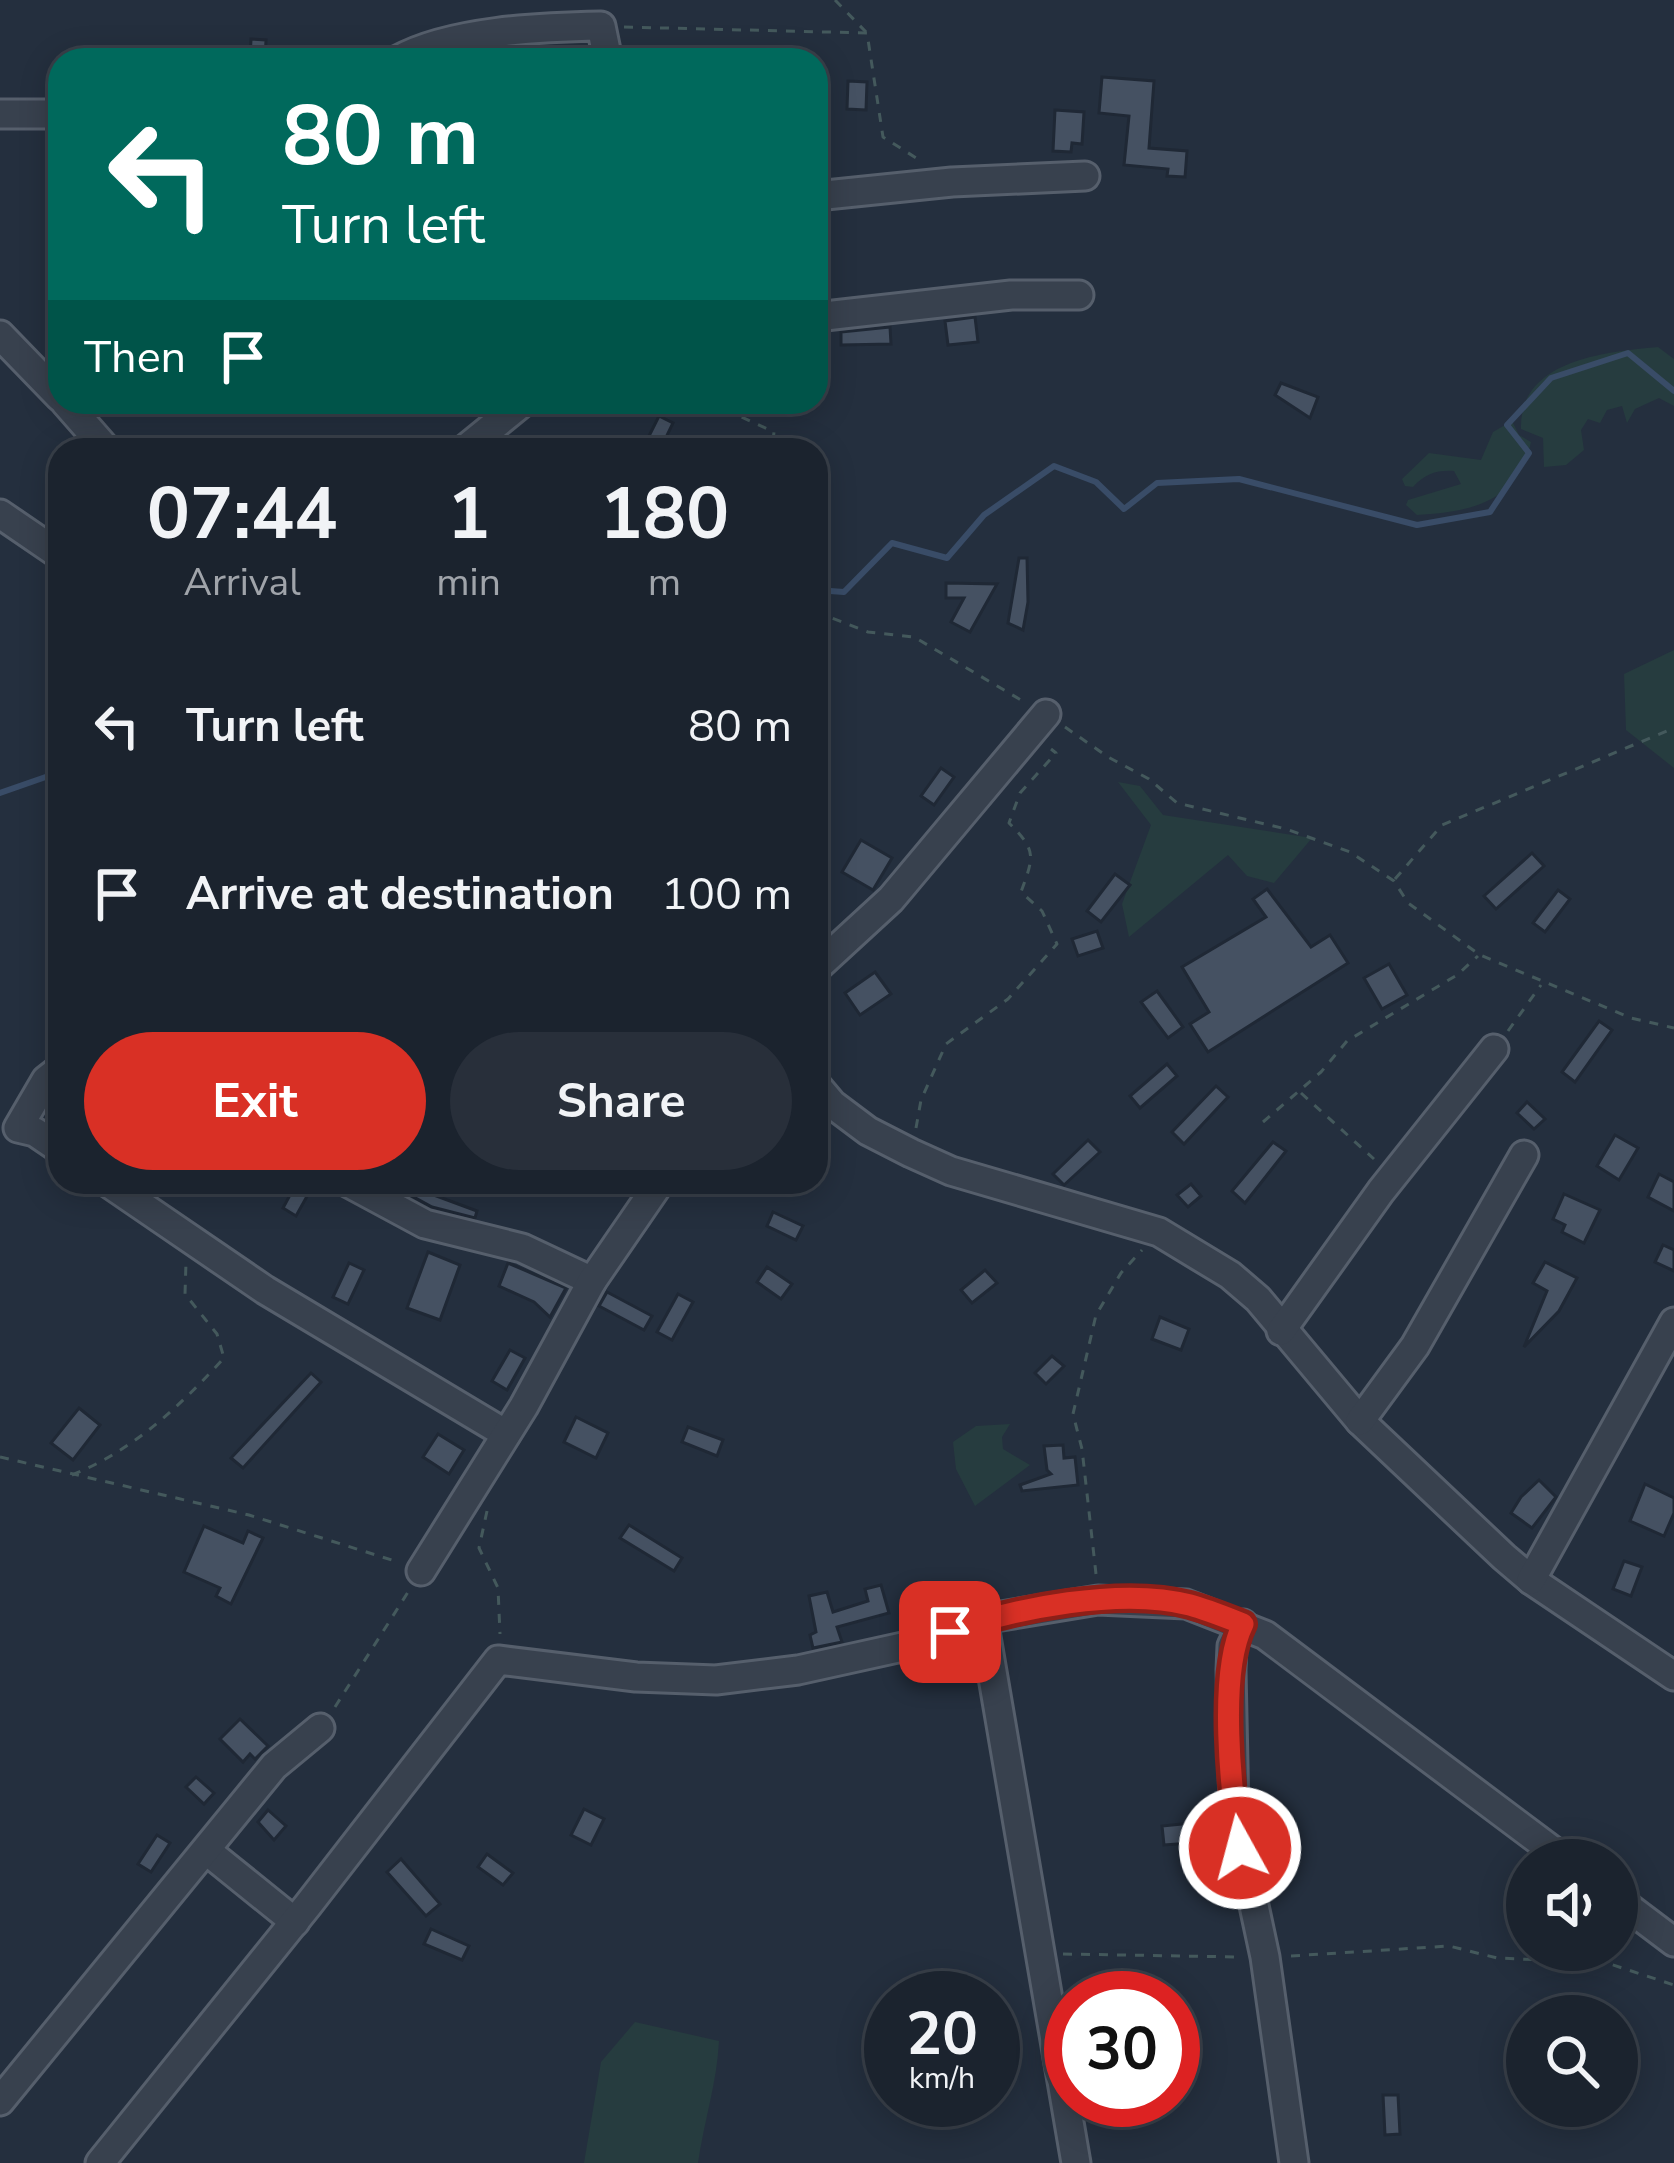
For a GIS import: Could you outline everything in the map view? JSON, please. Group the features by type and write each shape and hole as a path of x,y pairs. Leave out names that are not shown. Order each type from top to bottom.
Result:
{"street":[{"path":"425,48 602,13 606,48"},
{"path":"0,115 48,113"},
{"path":"828,195 952,182 1085,176"},
{"path":"828,316 1011,295 1079,295"},
{"path":"0,335 48,384"},
{"path":"76,414 97,438"},
{"path":"479,438 508,414"},
{"path":"0,514 48,547"},
{"path":"828,957 891,899 1039,723"},
{"path":"1281,1331 1393,1176 1494,1049"},
{"path":"48,1078 18,1128 48,1141"},
{"path":"828,1099 868,1131 951,1171 1159,1232 1229,1275 1258,1299 1360,1421 1532,1580 1674,1676"},
{"path":"1360,1421 1415,1346 1523,1155"},
{"path":"125,1194 265,1290 506,1435"},
{"path":"369,1194 425,1224 522,1248 592,1281"},
{"path":"421,1570 506,1435 592,1281 652,1194"},
{"path":"1532,1580 1674,1322"},
{"path":"100,2163 295,1922 497,1660 636,1677 716,1680 798,1670 916,1644 983,1619 1098,1600 1186,1604 1243,1624 1323,1676 1536,1839"},
{"path":"983,1619 1076,2163"},
{"path":"1243,1624 1232,1646 1234,1812 1265,1957 1294,2163"},
{"path":"0,2101 274,1766 320,1728"},
{"path":"207,1851 295,1922"},
{"path":"1638,1915 1674,1942"}],"path":[{"path":"835,0 867,33 883,136 952,182"},
{"path":"602,13 867,33"},
{"path":"735,414 774,432 773,438"},
{"path":"828,617 868,632 914,637 1039,723 1149,778 1177,803 1286,829 1350,852 1394,881 1408,903 1480,955 1631,1018 1674,1028"},
{"path":"911,1153 921,1100 946,1044 1008,999 1057,944 1042,911 1021,892 1033,860 1027,842 1009,823 1020,793 1056,753 1039,723"},
{"path":"1394,881 1442,825 1674,728"},
{"path":"1263,1122 1300,1092 1347,1041 1457,975 1480,955"},
{"path":"1494,1049 1542,984"},
{"path":"1300,1092 1393,1176"},
{"path":"1098,1600 1085,1469 1073,1414 1096,1315 1121,1273 1159,1232"},
{"path":"71,1475 100,1464 152,1430 224,1358 217,1334 185,1294 186,1236"},
{"path":"0,1456 249,1515 421,1570 320,1728"},
{"path":"488,1510 479,1548 498,1588 502,1617 497,1660"},
{"path":"1042,1954 1265,1957 1449,1946 1497,1958 1607,1963 1674,1985"}],"green space":[{"path":"1658,347 1674,359 1674,406 1659,398 1635,409 1627,423 1622,406 1607,410 1600,423 1588,419 1581,430 1584,450 1566,465 1544,467 1543,438 1521,429 1524,406 1534,387 1570,364"},
{"path":"1512,421 1519,435 1531,442 1525,463 1503,491 1455,511 1417,515 1406,505 1408,500 1461,484 1454,471 1448,471 1405,486 1402,479 1429,453 1481,460 1493,432"},
{"path":"1674,650 1674,768 1626,730 1624,674"},
{"path":"1118,782 1140,786 1163,815 1312,838 1274,883 1247,876 1228,855 1129,937 1122,904 1151,825"},
{"path":"1010,1424 1002,1437 1003,1449 1030,1465 975,1506 956,1469 953,1442 976,1426"},
{"path":"635,2022 719,2041 698,2163 584,2163 601,2062"}],"building":[{"path":"251,39 266,40 266,48 251,48"},
{"path":"1102,77 1154,81 1149,148 1187,151 1185,177 1167,176 1168,169 1124,165 1129,116 1099,113"},
{"path":"848,81 867,82 866,110 847,109"},
{"path":"1055,110 1084,112 1082,144 1072,143 1071,152 1053,151"},
{"path":"975,317 978,342 948,345 945,321"},
{"path":"890,327 891,344 841,345 841,332"},
{"path":"1281,383 1318,397 1310,418 1275,395"},
{"path":"659,416 673,423 666,438 648,438"},
{"path":"1019,558 1027,558 1023,630 1008,623"},
{"path":"946,583 997,584 970,632 951,622 964,598 946,598"},
{"path":"941,768 954,777 934,805 921,796"},
{"path":"861,840 892,858 873,890 842,872"},
{"path":"1532,853 1544,866 1496,909 1484,896"},
{"path":"1115,874 1130,885 1101,922 1087,911"},
{"path":"1267,889 1311,947 1330,935 1348,963 1208,1052 1190,1024 1209,1012 1182,967 1266,917 1253,899"},
{"path":"1558,890 1570,899 1545,932 1533,923"},
{"path":"1097,931 1103,948 1078,956 1072,939"},
{"path":"1389,964 1407,995 1382,1009 1364,978"},
{"path":"875,972 891,994 860,1015 845,993"},
{"path":"1157,991 1183,1027 1168,1038 1141,1002"},
{"path":"1599,1021 1612,1030 1575,1082 1562,1072"},
{"path":"1167,1064 1177,1076 1140,1108 1130,1096"},
{"path":"1216,1086 1228,1097 1184,1144 1172,1132"},
{"path":"1527,1102 1545,1119 1534,1129 1517,1113"},
{"path":"1615,1135 1638,1148 1619,1180 1597,1166"},
{"path":"1088,1140 1100,1152 1064,1185 1053,1174"},
{"path":"1273,1142 1286,1151 1245,1203 1232,1191"},
{"path":"1659,1174 1674,1182 1674,1211 1648,1197"},
{"path":"1191,1184 1201,1196 1188,1207 1177,1195"},
{"path":"291,1194 308,1194 296,1216 283,1208"},
{"path":"431,1194 477,1211 475,1218 432,1207 412,1196"},
{"path":"1564,1194 1600,1210 1584,1243 1562,1232 1565,1225 1553,1219"},
{"path":"773,1212 803,1226 796,1240 767,1226"},
{"path":"1663,1245 1674,1250 1674,1271 1655,1262"},
{"path":"428,1252 460,1265 440,1320 407,1308"},
{"path":"1545,1262 1577,1278 1559,1311 1524,1347 1547,1291 1533,1283"},
{"path":"349,1263 364,1270 348,1304 333,1297"},
{"path":"508,1263 566,1288 550,1317 534,1302 499,1286"},
{"path":"767,1267 792,1284 781,1299 757,1282"},
{"path":"985,1270 997,1283 972,1303 961,1290"},
{"path":"607,1292 652,1316 644,1330 599,1306"},
{"path":"678,1294 693,1302 672,1340 657,1332"},
{"path":"1160,1317 1189,1329 1181,1350 1152,1339"},
{"path":"510,1350 525,1358 507,1390 492,1381"},
{"path":"1052,1356 1064,1366 1046,1384 1035,1373"},
{"path":"311,1373 321,1382 243,1468 231,1458"},
{"path":"79,1408 100,1425 73,1460 51,1443"},
{"path":"576,1417 608,1433 596,1458 564,1442"},
{"path":"688,1427 723,1440 717,1456 682,1442"},
{"path":"438,1434 464,1450 449,1474 423,1457"},
{"path":"1063,1445 1064,1458 1075,1457 1078,1485 1022,1491 1020,1485 1051,1474 1044,1446"},
{"path":"1539,1480 1556,1497 1532,1528 1511,1513"},
{"path":"1645,1484 1674,1498 1674,1513 1664,1536 1630,1521"},
{"path":"629,1525 682,1558 674,1571 620,1538"},
{"path":"204,1526 243,1543 248,1531 263,1538 231,1604 216,1596 220,1588 184,1572"},
{"path":"1624,1561 1642,1567 1631,1596 1613,1589"},
{"path":"881,1585 889,1613 837,1627 842,1642 813,1648 810,1635 816,1632 809,1596 827,1592 833,1612 868,1601 865,1589"},
{"path":"240,1719 268,1746 255,1759 250,1754 243,1762 220,1739"},
{"path":"196,1777 214,1793 204,1804 186,1787"},
{"path":"584,1809 604,1819 591,1845 571,1835"},
{"path":"268,1810 286,1826 274,1840 258,1822"},
{"path":"1202,1822 1204,1842 1164,1845 1162,1826"},
{"path":"157,1835 170,1843 151,1872 138,1864"},
{"path":"487,1854 513,1873 503,1885 478,1867"},
{"path":"401,1859 440,1904 426,1916 387,1872"},
{"path":"431,1929 469,1946 462,1960 424,1944"},
{"path":"1383,2095 1398,2095 1400,2134 1385,2135"}],"waterway":[{"path":"828,591 844,592 892,543 947,558 984,515 1054,466 1096,482 1124,509 1157,483 1239,479 1417,525 1490,512 1529,453 1507,425 1551,378 1628,353 1674,391"},
{"path":"0,793 48,776"}],"route":[{"path":"950,1632 983,1619 1098,1600 1186,1604 1243,1624 1232,1646 1230,1722 1240,1848"}]}
